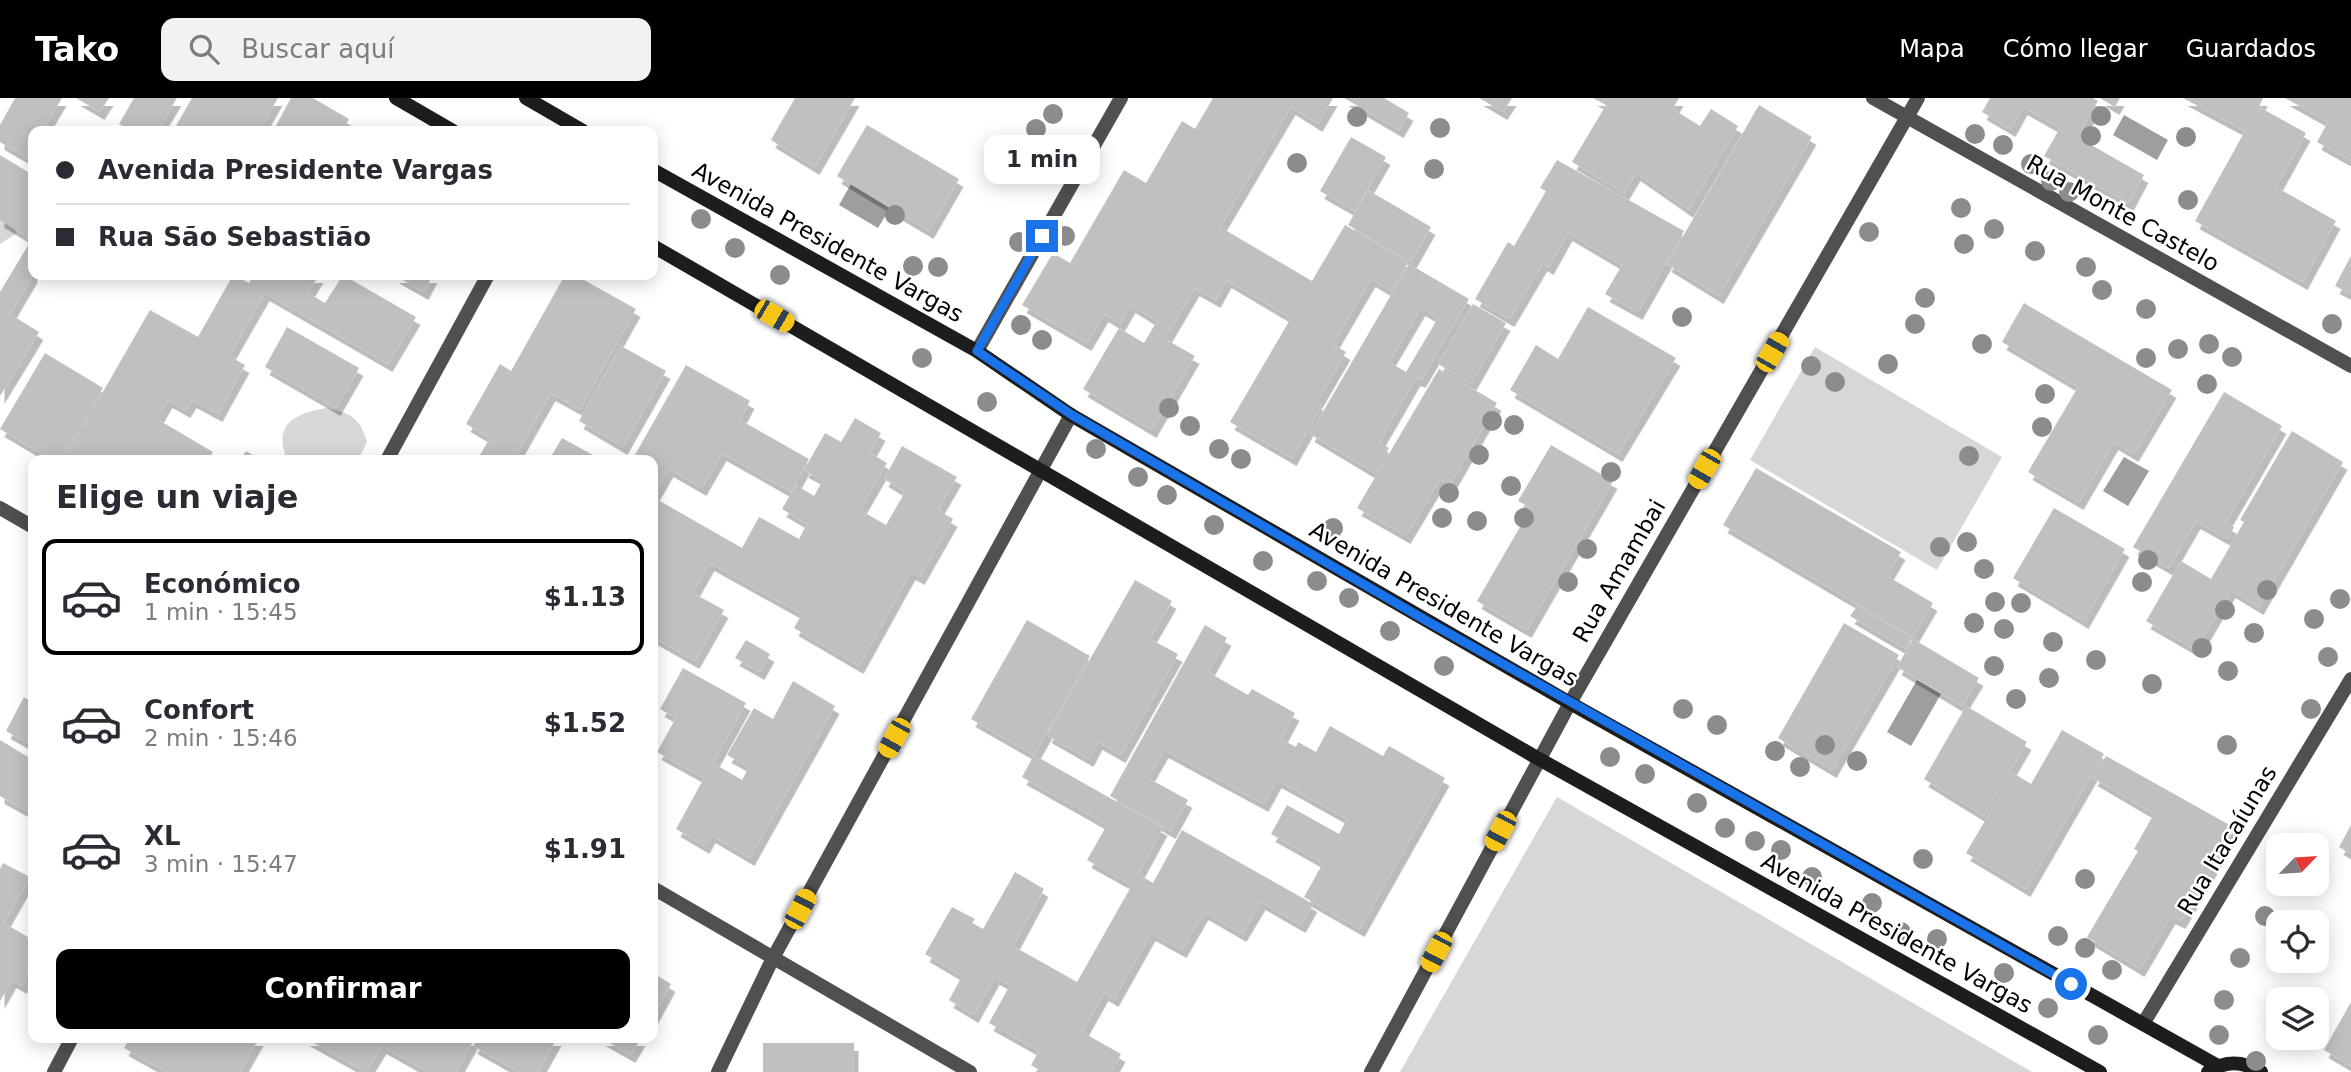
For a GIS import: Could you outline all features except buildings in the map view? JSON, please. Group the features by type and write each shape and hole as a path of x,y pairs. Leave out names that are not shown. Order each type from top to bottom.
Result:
{"main road":[{"path":"396,98 444,126"},
{"path":"526,98 569,126"},
{"name":"Avenida Presidente Vargas","path":"658,173 977,351 1072,415 1570,703 2143,1024 2213,1069"},
{"name":"Avenida Presidente Vargas","path":"658,250 1041,468 1539,759 2100,1072"},
{"path":"2213,1069 2233,1062 2249,1065 2261,1072"}],"street":[{"path":"977,351 1121,98"},
{"name":"Rua Monte Castelo","path":"1873,98 2351,366"},
{"name":"Rua Amambai","path":"1371,1072 1570,703 1918,98"},
{"path":"390,455 485,280"},
{"path":"718,1072 774,958 1072,415"},
{"path":"0,508 28,524"},
{"name":"Rua Itacaíunas","path":"2143,1024 2351,679"},
{"path":"658,891 970,1072"},
{"path":"54,1072 69,1043"}],"shaded area":[{"path":"2124,115 2168,140 2157,160 2113,135"},
{"path":"851,184 890,208 878,228 839,205"},
{"path":"0,200 17,233 0,244"},
{"path":"1815,347 2002,457 1937,570 1750,460"},
{"path":"326,408 348,414 361,427 367,442 360,455 285,455 284,430 295,418"},
{"path":"2124,457 2149,471 2128,506 2103,491"},
{"path":"1917,680 1941,694 1911,746 1887,732"},
{"path":"1557,797 2032,1072 1400,1072"}],"route":[{"path":"1042,236 977,351 1072,415 1427,621 2071,984"}]}
